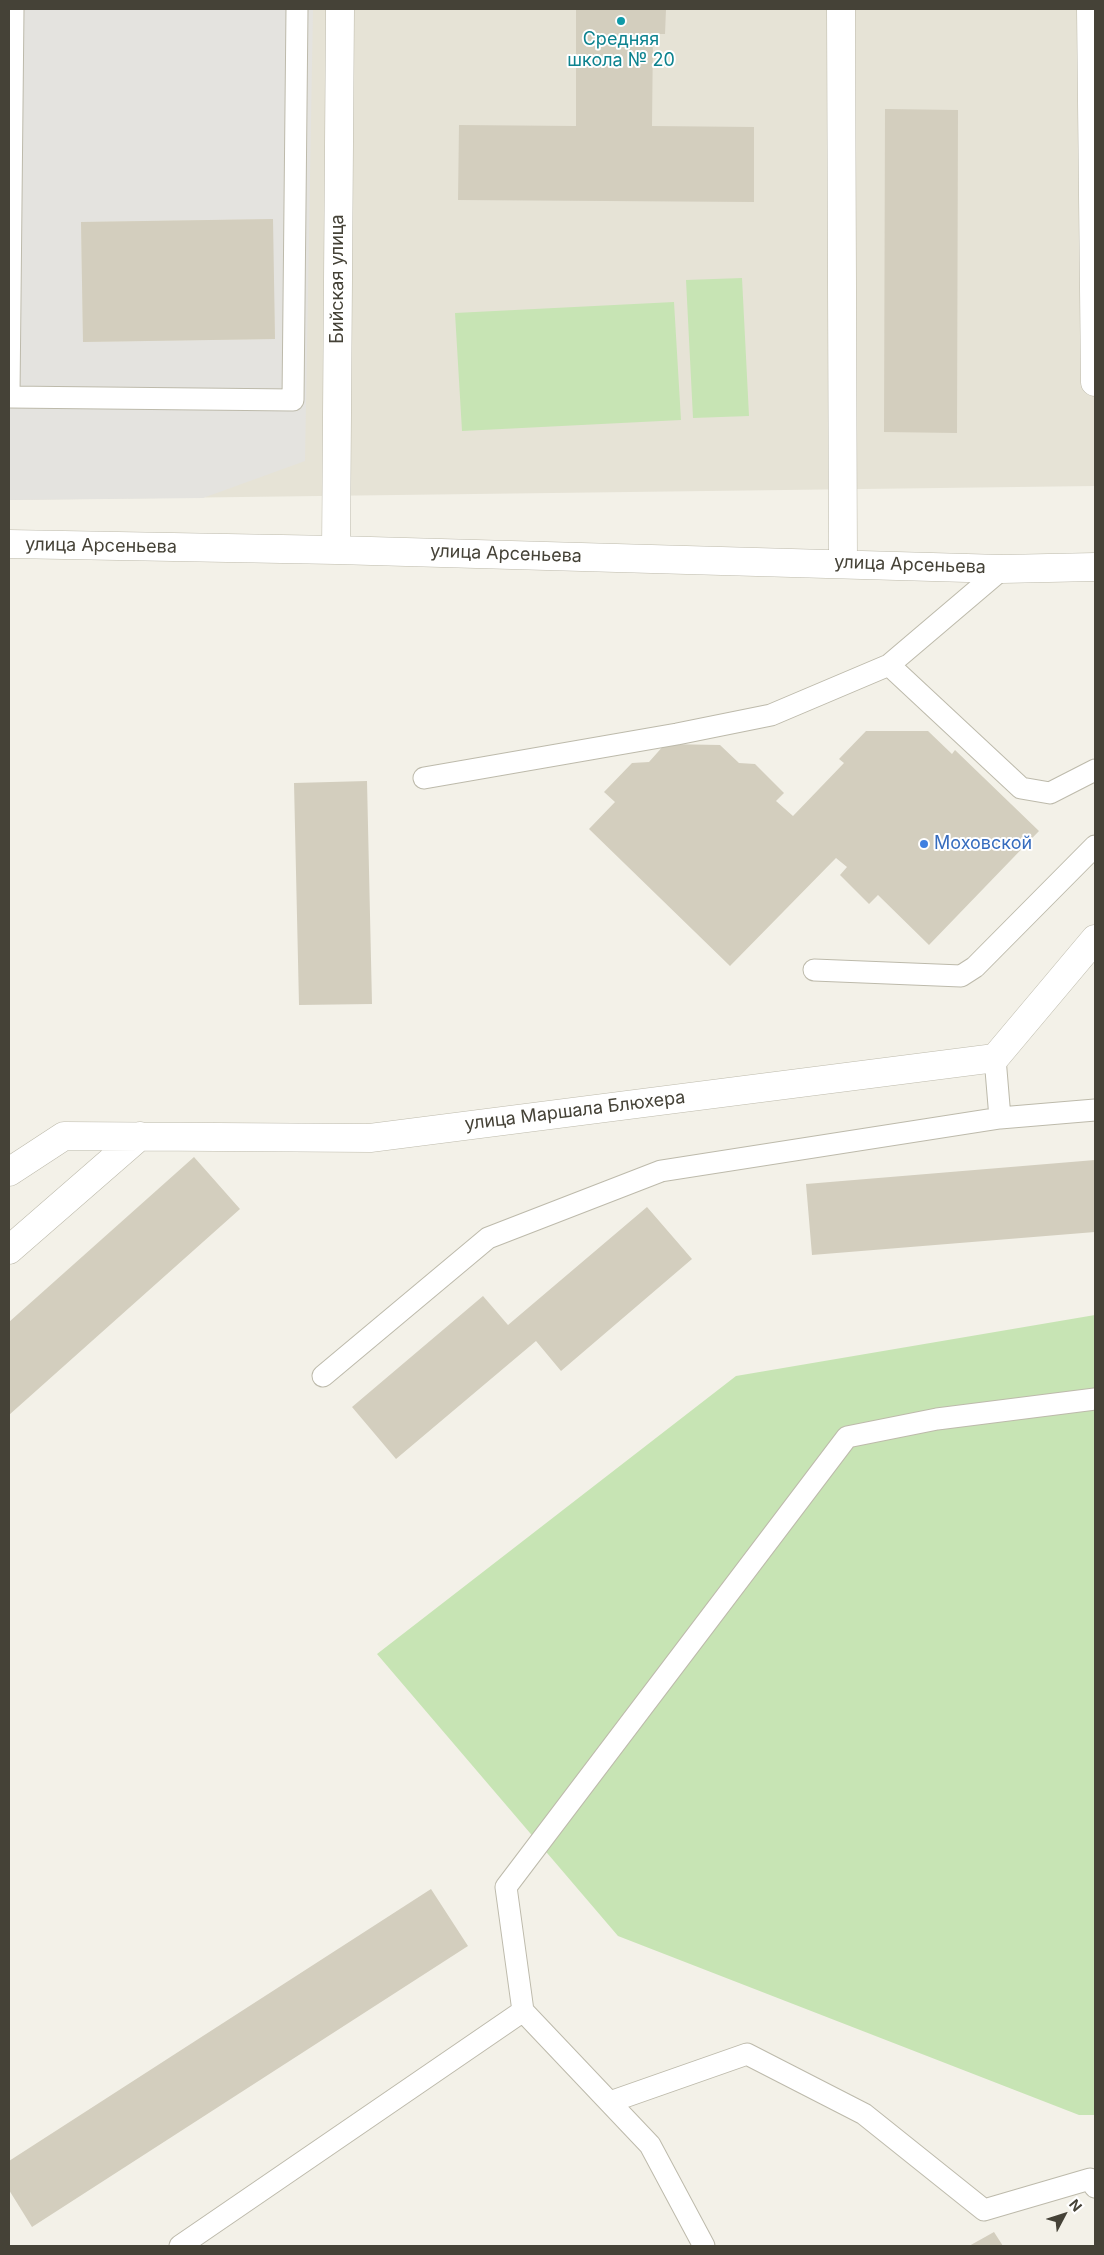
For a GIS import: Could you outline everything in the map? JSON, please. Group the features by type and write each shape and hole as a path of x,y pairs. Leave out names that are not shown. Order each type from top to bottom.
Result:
{"street":[{"name":"Бийская улица","path":"336,550 340,9"},
{"path":"841,9 843,563"},
{"path":"1091,9 1094,78 1095,382"},
{"name":"улица Арсеньева","path":"9,544 336,550 1002,569 1095,567"},
{"path":"995,1058 1095,939"},
{"name":"улица Маршала Блюхера","path":"9,1172 64,1136 370,1138 995,1058"},
{"path":"9,1250 140,1136"}],"lane":[{"path":"12,9 9,396 293,400 297,9"},
{"name":"улица Арсеньева","path":"424,778 677,734 771,715 889,665 1002,569"},
{"path":"889,665 1021,788 1050,793 1095,770"},
{"path":"814,970 961,976 975,967 1095,846"},
{"path":"995,1058 1000,1118"},
{"path":"323,1376 488,1238 661,1171 1000,1118 1095,1110"},
{"path":"704,2246 650,2145 523,2011 506,1887 847,1437 937,1419 1095,1400"},
{"path":"180,2246 523,2011"},
{"path":"610,2102 747,2054 864,2114 984,2210 1090,2180 1095,2187"}],"shaded area":[{"path":"9,9 1095,9 1095,486 9,500"},
{"path":"9,9 313,9 305,461 203,498 9,500","holes":["272,219 275,339 83,342 81,222"]}],"green space":[{"path":"742,278 749,416 693,418 686,280"},
{"path":"674,302 681,420 462,431 455,313"},
{"path":"1095,1315 1095,2115 1079,2115 618,1936 377,1654 736,1376"}],"building":[{"path":"576,9 666,9 665,34 653,34 652,126 754,127 754,202 458,200 459,125 576,126"},
{"path":"885,109 958,110 957,433 884,432"},
{"path":"273,219 275,339 83,342 81,222"},
{"path":"866,731 928,731 952,754 955,750 1039,831 929,945 878,895 869,904 840,875 847,867 836,858 730,966 589,829 615,802 604,792 632,763 649,762 665,744 720,745 739,763 755,764 784,793 776,801 793,816 844,763 839,759"},
{"path":"367,781 372,1004 299,1005 294,783"},
{"path":"194,1157 240,1209 9,1415 9,1322"},
{"path":"1095,1160 1095,1232 812,1255 806,1184"},
{"path":"647,1207 692,1259 561,1371 536,1341 396,1459 352,1407 483,1296 508,1325"},
{"path":"431,1889 468,1946 32,2227 9,2190 9,2161"},
{"path":"994,2232 1003,2246 969,2246"}],"place":[{"name":"Средняя школа № 20","path":"621,21"},
{"name":"Моховской","path":"924,844"}]}
